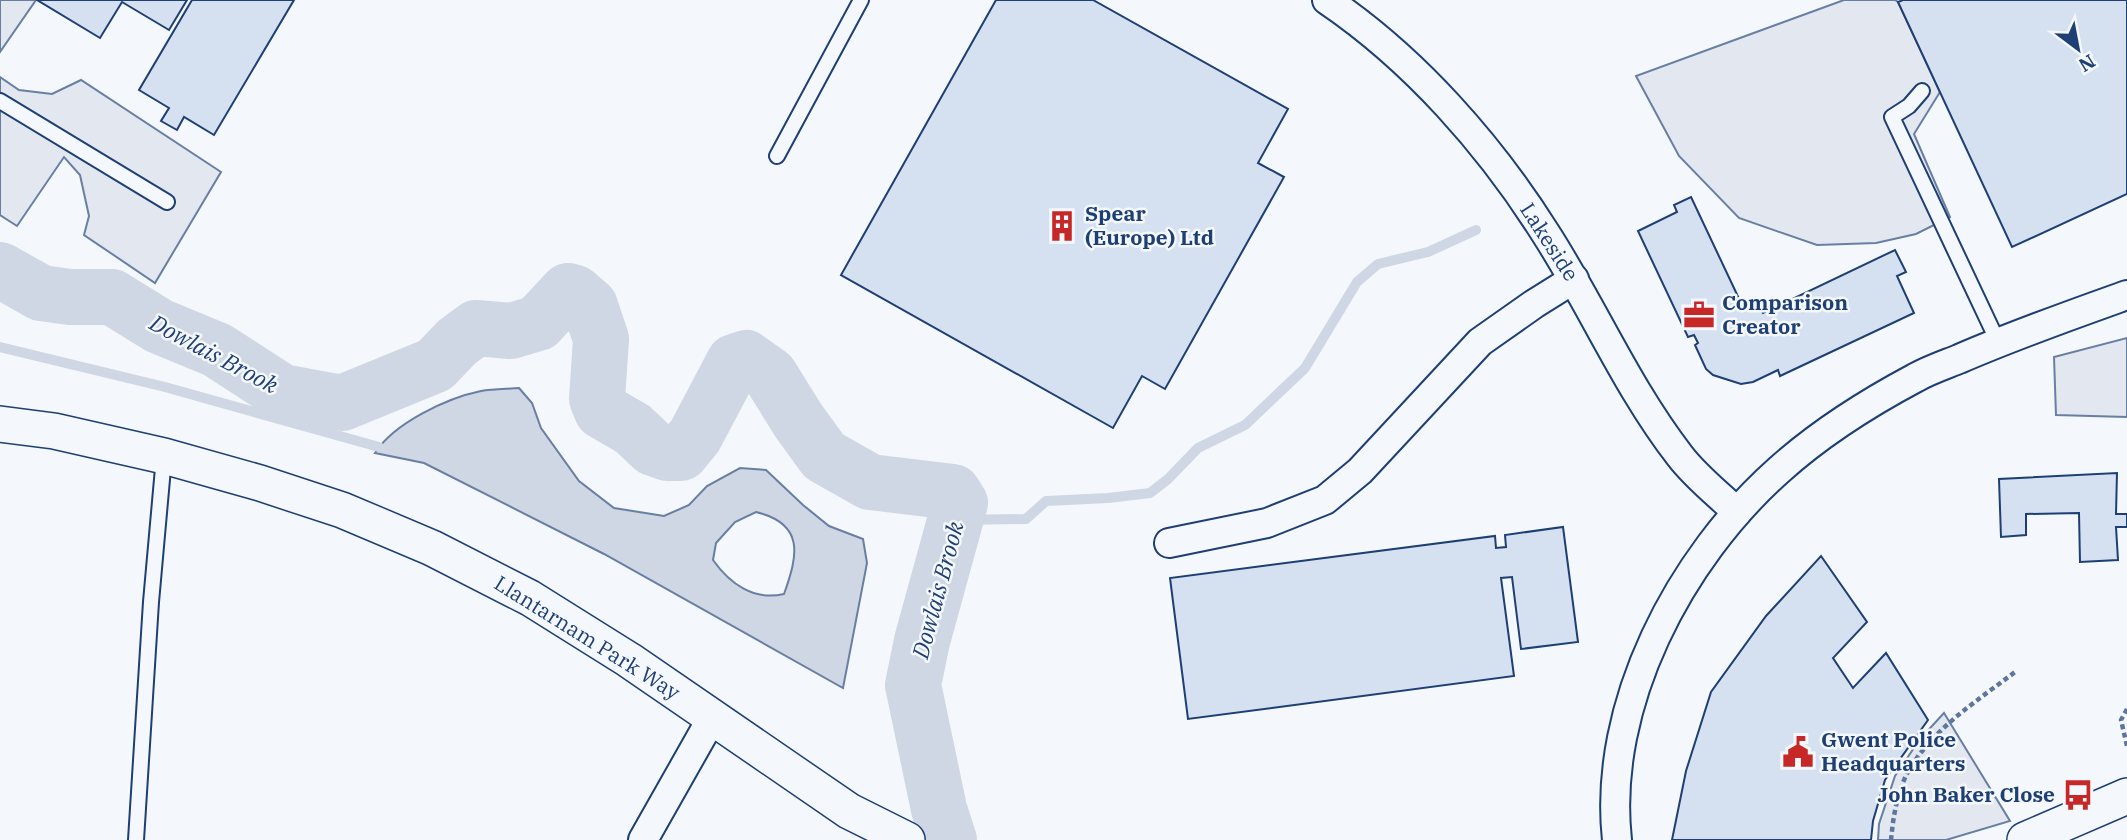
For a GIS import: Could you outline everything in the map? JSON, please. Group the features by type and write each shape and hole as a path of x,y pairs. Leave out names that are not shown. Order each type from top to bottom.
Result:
{"street":[{"name":"Lakeside","path":"1327,0 1412,70 1473,134 1545,232 1635,390 1681,458 1737,512"},
{"path":"1168,543 1267,523 1325,500 1360,471 1480,342 1574,279"},
{"path":"1617,840 1618,768 1625,718 1649,650 1681,587 1737,512 1780,469 1835,428 1916,377 1998,342 2127,295"},
{"name":"Llantarnam Park Way","path":"0,424 54,431 164,456 260,483 342,510 432,548 530,598 629,660 849,811 907,840"},
{"path":"643,840 712,718"},
{"path":"2025,840 2127,796"}],"lane":[{"path":"777,156 861,0"},
{"path":"1922,90 1909,106 1892,117 1998,342"},
{"path":"0,101 167,202"},
{"path":"136,840 151,602 164,456"}],"path":[{"path":"1891,840 1894,813 1907,773 1928,744 1950,723 2015,672"},
{"path":"2127,709 2121,720 2127,746"}],"shaded area":[{"path":"0,0 36,0 0,52"},
{"path":"1844,0 1898,2 1940,92 1914,134 1950,217 1916,234 1876,243 1817,245 1739,218 1679,156 1636,76"},
{"path":"0,77 19,90 52,94 81,80 221,172 155,283 84,235 89,216 80,175 64,157 17,226 0,215"},
{"path":"2127,338 2127,417 2056,415 2054,357"},
{"path":"519,388 532,403 541,428 579,481 614,508 664,516 689,505 707,486 740,468 766,470 829,526 863,539 867,563 843,688 604,554 424,463 375,453 408,422 453,399 481,391","holes":["756,512 783,524 794,543 792,566 784,594 773,596 744,589 727,576 713,560 716,543 735,522"]},
{"path":"1944,713 2010,821 1946,840 1878,840 1879,824 1895,776 1920,739"}],"building":[{"path":"37,0 187,0 169,30 122,2 100,38"},
{"path":"192,0 294,0 214,135 184,117 177,130 161,121 169,108 139,90"},
{"name":"Spear (Europe) Ltd","path":"996,0 1093,0 1288,109 1258,163 1284,177 1165,389 1142,376 1113,428 841,275"},
{"path":"2127,0 2127,194 2012,247 1898,2"},
{"path":"1691,197 1742,305 1755,298 1763,313 1895,250 1906,272 1897,276 1914,313 1780,376 1778,370 1753,382 1741,384 1713,375 1706,369 1695,345 1698,343 1694,335 1688,337 1638,231 1677,212 1674,205"},
{"path":"2117,473 2116,514 2127,514 2127,527 2116,527 2118,560 2080,562 2079,513 2026,514 2026,535 2001,537 1999,479"},
{"path":"1563,527 1578,642 1521,649 1512,577 1501,578 1514,676 1188,719 1170,578 1495,536 1496,548 1506,547 1505,535"},
{"path":"1821,556 1867,622 1833,658 1853,688 1886,653 1928,720 1885,780 1873,821 1871,840 1672,840 1686,771 1711,692 1766,616"}],"waterway":[{"path":"956,520 1026,519 1046,501 1150,493 1198,448 1245,425 1305,368 1357,282 1378,264 1428,252 1476,230"},
{"name":"Dowlais Brook","path":"0,270 41,293 70,297 112,297 159,326 217,350 282,392 342,403 435,365 457,342 476,328 511,331 538,323 568,291 575,293 590,306 601,339 597,399 602,411 633,429 653,448 667,453 681,453 695,436 734,362 746,358 770,375 824,456 870,482 953,492 960,503 922,641 913,685 939,809 949,840"},
{"path":"0,347 165,387 379,447"}],"place":[{"name":"Spear (Europe) Ltd","path":"1062,226"},
{"name":"Comparison Creator","path":"1699,315"},
{"name":"Gwent Police Headquarters","path":"1798,752"},
{"name":"John Baker Close","path":"2078,795"}]}
